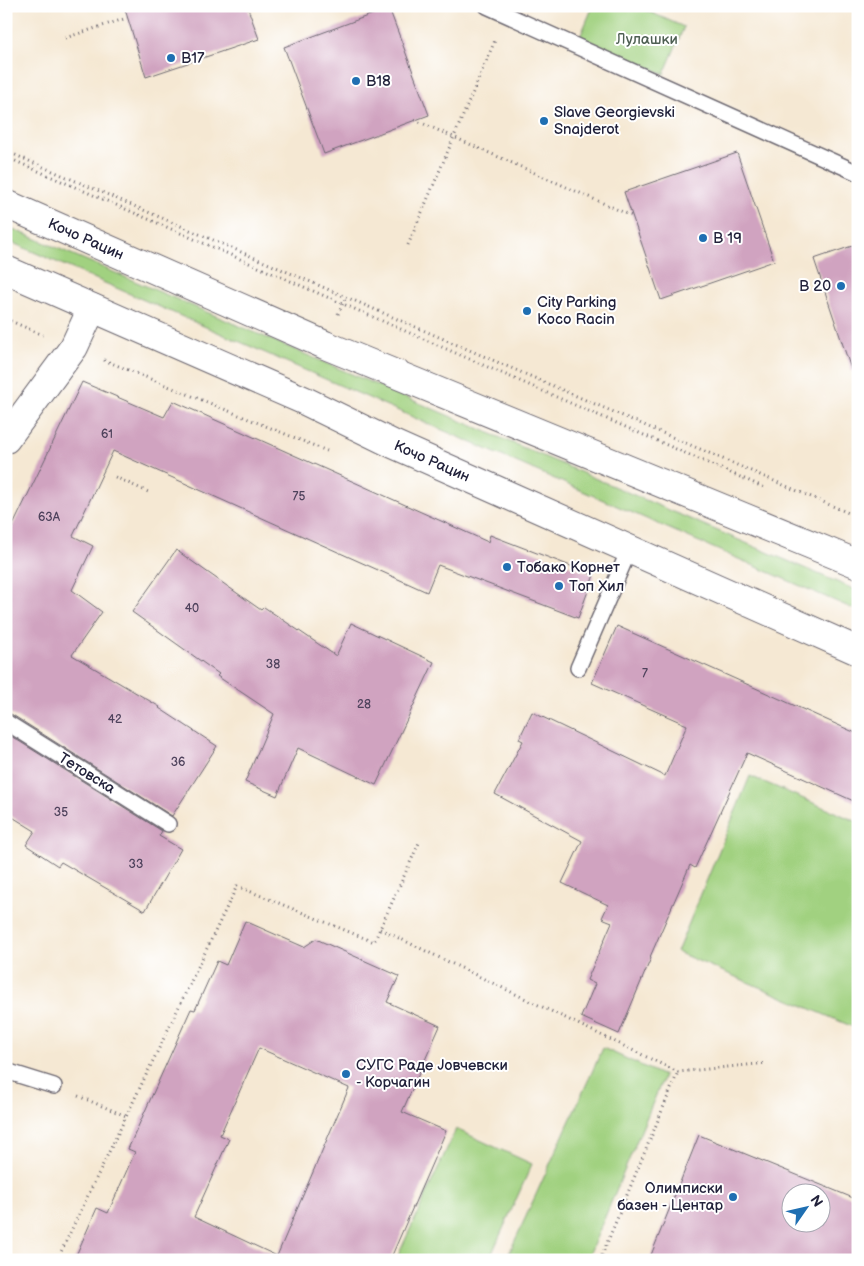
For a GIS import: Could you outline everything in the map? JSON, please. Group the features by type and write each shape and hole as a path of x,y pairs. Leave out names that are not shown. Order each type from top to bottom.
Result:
{"street":[{"name":"Кочо Рацин","path":"6,204 325,345 854,558"},
{"name":"Кочо Рацин","path":"6,270 303,400 393,444 858,651"},
{"path":"6,439 74,348 92,308"}],"lane":[{"path":"487,6 858,173"},
{"path":"578,668 630,550"},
{"name":"Тетовска","path":"6,722 168,824"},
{"path":"6,1071 54,1086"}],"path":[{"path":"408,245 506,14"},
{"path":"65,38 127,18"},
{"path":"415,120 632,216"},
{"path":"6,151 858,518"},
{"path":"6,157 767,488"},
{"path":"116,477 148,492"},
{"path":"57,1260 236,886 374,942 419,843"},
{"path":"380,929 678,1072 767,1063"},
{"path":"600,1260 678,1072"},
{"path":"87,1100 126,1116"}],"green space":[{"name":"Лулашки","path":"593,6 636,6 684,27 664,74 580,37"},
{"path":"6,226 858,591 858,611 6,240"},
{"path":"750,776 858,822 858,1029 677,952"},
{"path":"603,1048 664,1076 587,1260 506,1260"},
{"path":"456,1129 532,1164 489,1260 396,1260"}],"building":[{"name":"B17","path":"124,6 247,6 259,39 146,77"},
{"name":"B18","path":"389,8 429,115 324,154 284,47"},
{"name":"B 19","path":"737,153 774,261 661,300 624,192"},
{"name":"B 20","path":"858,244 858,371 852,372 814,259"},
{"path":"82,382 164,417 173,401 488,542 490,535 594,575 578,618 438,565 427,592 113,451 73,536 93,546 72,590 102,612 72,655 160,707 217,746 172,816 11,714 6,713 6,540"},
{"path":"176,550 261,610 264,607 336,656 351,623 434,662 376,785 298,748 277,796 245,782 274,714 217,676 219,674 132,612"},
{"path":"617,626 858,734 858,803 747,753 695,868 690,865 619,1034 581,1017 595,984 587,980 612,922 602,918 608,905 562,883 582,841 495,794 523,741 519,739 532,712 665,776 687,725 592,683"},
{"path":"6,733 162,831 159,836 181,849 145,911 61,862 58,866 26,845 35,831 6,813"},
{"path":"245,921 304,947 316,939 399,976 387,1002 440,1026 402,1112 446,1131 390,1260 74,1260 97,1208 108,1213 135,1152 128,1149 191,1009 195,1010 217,961 226,965","holes":["259,1048 349,1088 277,1256 194,1217 229,1139 220,1135"]},
{"name":"Олимписки базен - Центар","path":"699,1135 819,1184 782,1184 782,1234 832,1234 832,1189 858,1200 858,1260 649,1260"}],"place":[{"name":"B17","path":"171,58"},
{"name":"B18","path":"356,81"},
{"name":"Slave Georgievski Snajderot","path":"544,121"},
{"name":"B 19","path":"703,238"},
{"name":"B 20","path":"841,286"},
{"name":"City Parking Koco Racin","path":"527,311"},
{"name":"Тобако Корнет","path":"507,567"},
{"name":"Топ Хил","path":"559,586"},
{"name":"СУГС Раде Јовчевски - Корчагин","path":"346,1074"},
{"name":"Олимписки базен - Центар","path":"733,1197"}]}
